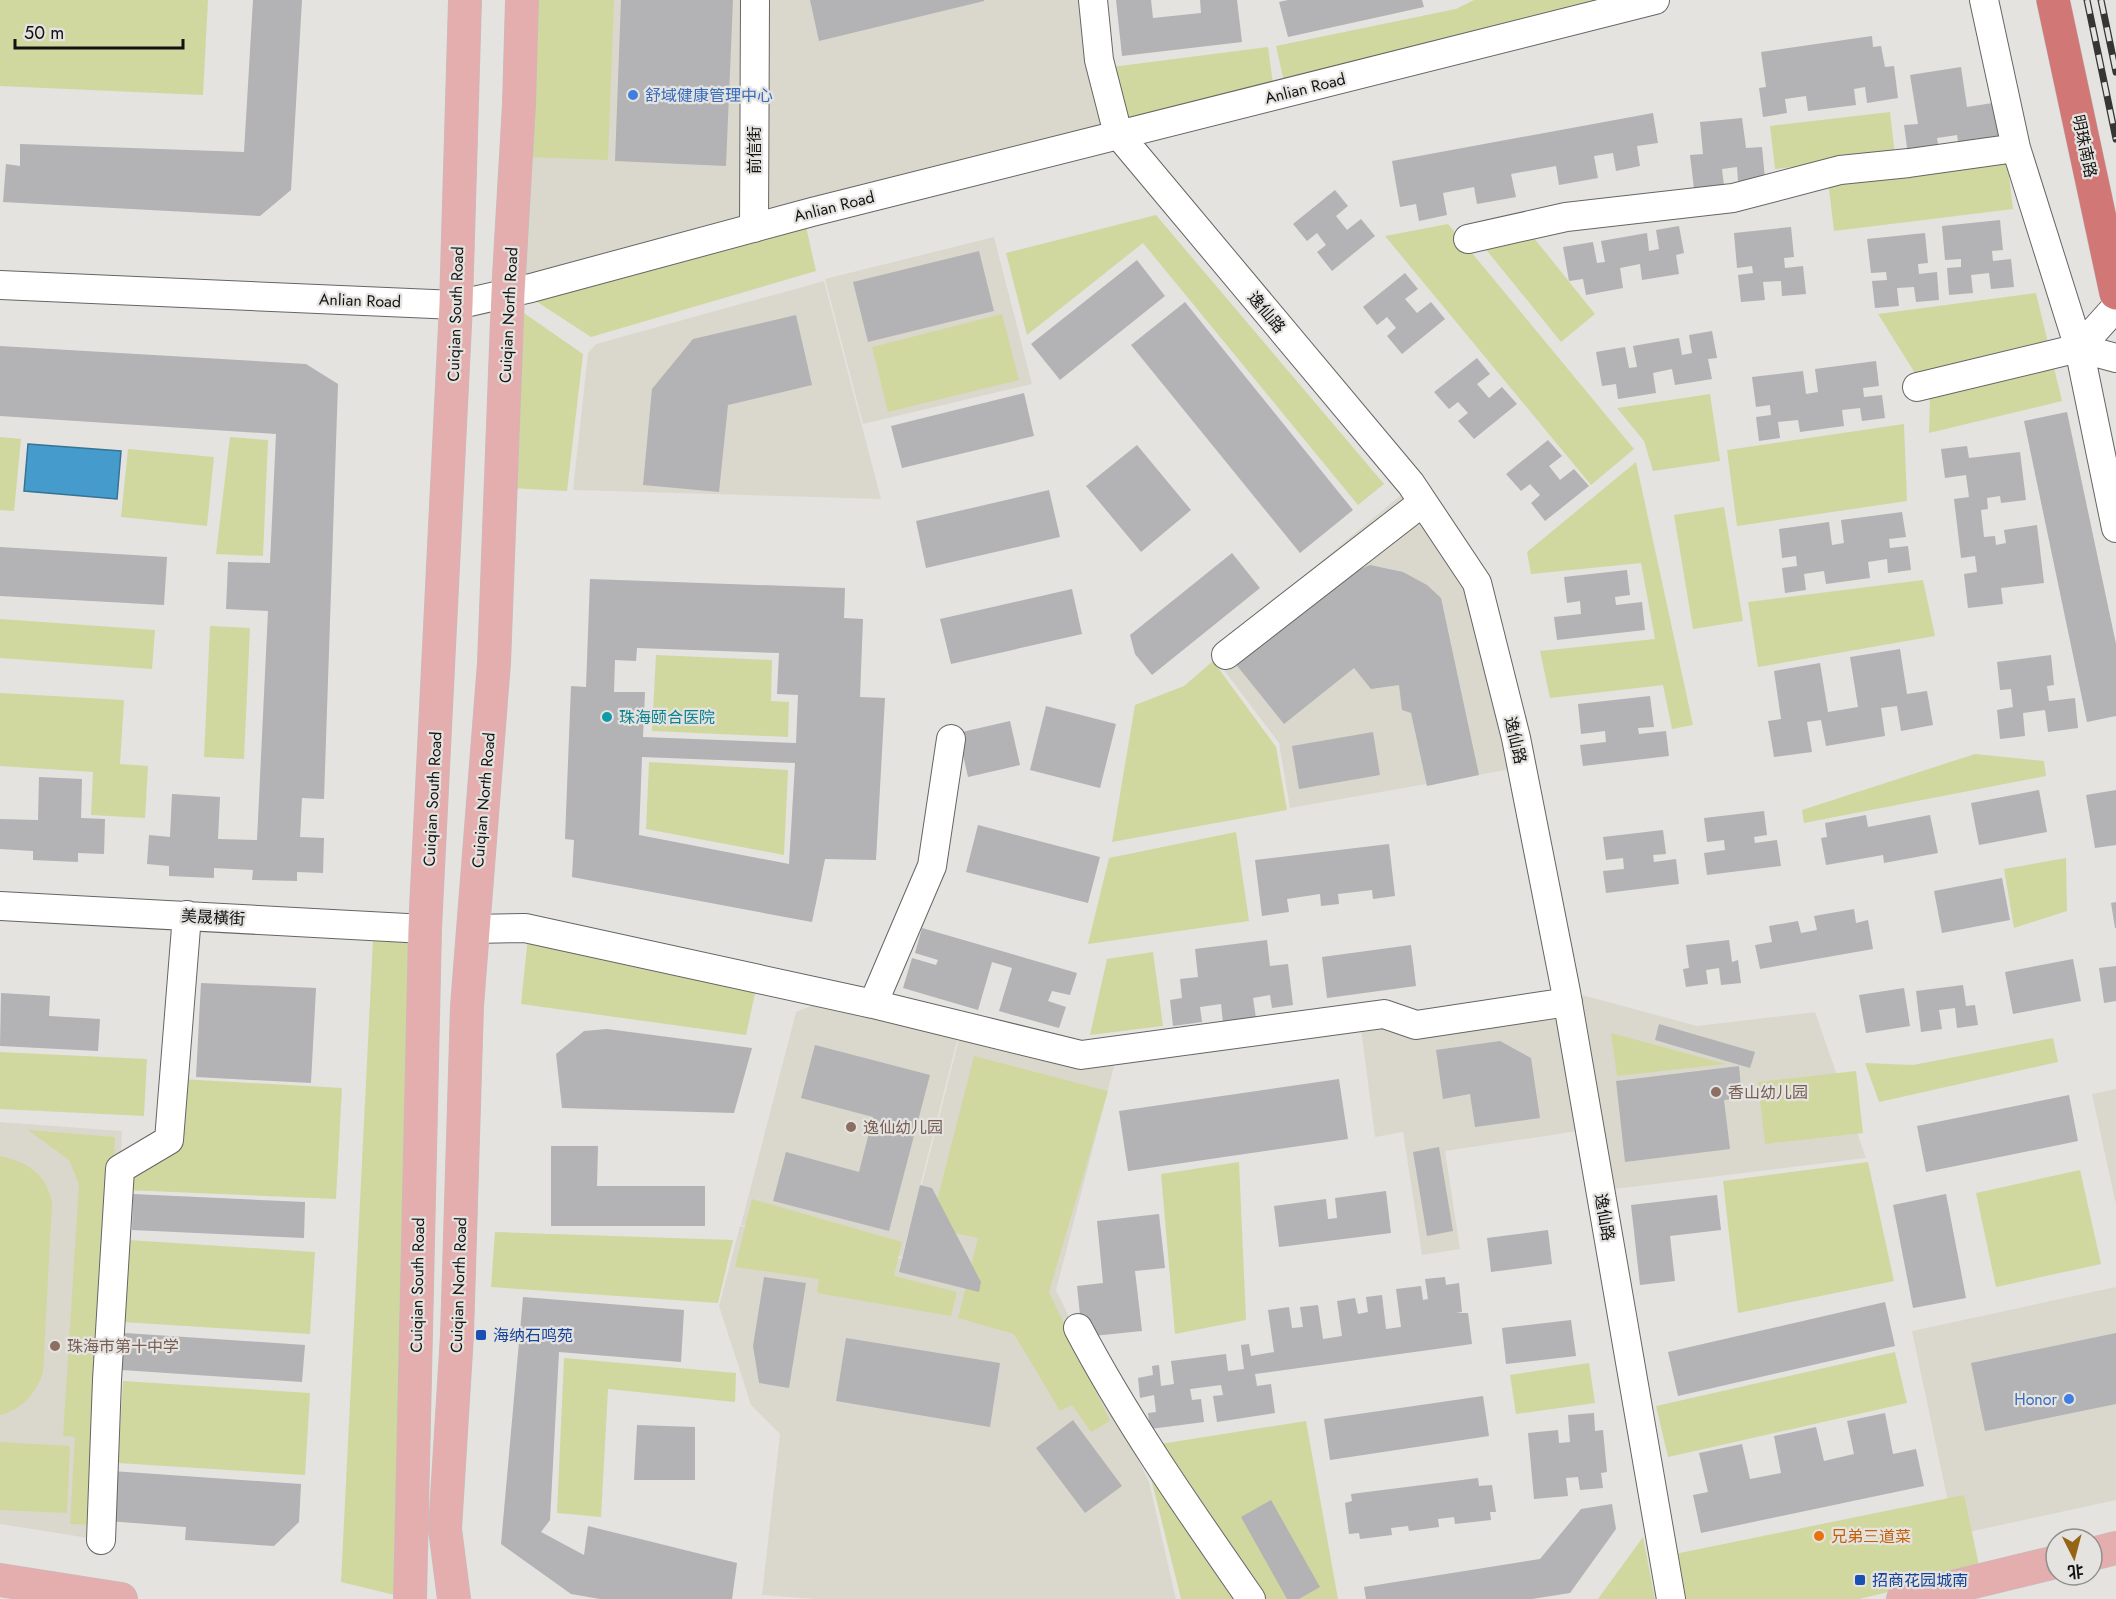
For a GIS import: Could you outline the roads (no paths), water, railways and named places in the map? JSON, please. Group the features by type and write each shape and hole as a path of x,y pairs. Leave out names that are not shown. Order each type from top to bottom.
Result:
{"highway":[{"name":"明珠南路","path":"2053,0 2116,292"}],"main road":[{"name":"Cuiqian South Road","path":"410,1599 425,929 456,305 465,0"},
{"name":"Cuiqian North Road","path":"454,1599 445,1528 457,1335 467,1006 494,663 522,0"},
{"path":"1903,1599 2044,1565"},
{"path":"0,1580 121,1599"}],"street":[{"name":"前信街","path":"753,228 755,0"},
{"name":"逸仙路","path":"1093,0 1099,60 1118,134 1411,484 1477,583 1516,738 1568,1002 1671,1599"},
{"name":"Anlian Road","path":"0,285 456,305 508,294 1118,134 1652,0"},
{"path":"1984,0 2016,148 2079,348 2116,528"},
{"path":"1468,239 1566,217 1733,198 1840,170 2016,148"},
{"path":"2079,348 2116,307"},
{"path":"1917,387 2079,348 2116,358"},
{"path":"1226,655 1423,502"},
{"path":"873,1004 932,866 951,739"},
{"name":"美晟橫街","path":"0,906 425,929"},
{"path":"101,1540 120,1168 169,1140 187,915"},
{"path":"473,929 525,928 873,1004 1081,1055 1384,1014 1416,1025 1568,1002"},
{"path":"1078,1328 1110,1387 1251,1599"}],"water":[{"path":"28,444 121,451 117,499 24,491"}],"railway":[{"path":"2087,0 2116,139"},
{"path":"2101,0 2116,72"}],"place":[{"name":"舒域健康管理中心","path":"633,95"},
{"name":"珠海颐合医院","path":"607,717"},
{"name":"香山幼儿园","path":"1716,1092"},
{"name":"逸仙幼儿园","path":"851,1127"},
{"name":"海纳石鸣苑","path":"481,1335"},
{"name":"珠海市第十中学","path":"55,1346"},
{"name":"Honor","path":"2069,1399"},
{"name":"兄弟三道菜","path":"1819,1536"},
{"name":"招商花园城南","path":"1860,1580"}]}
